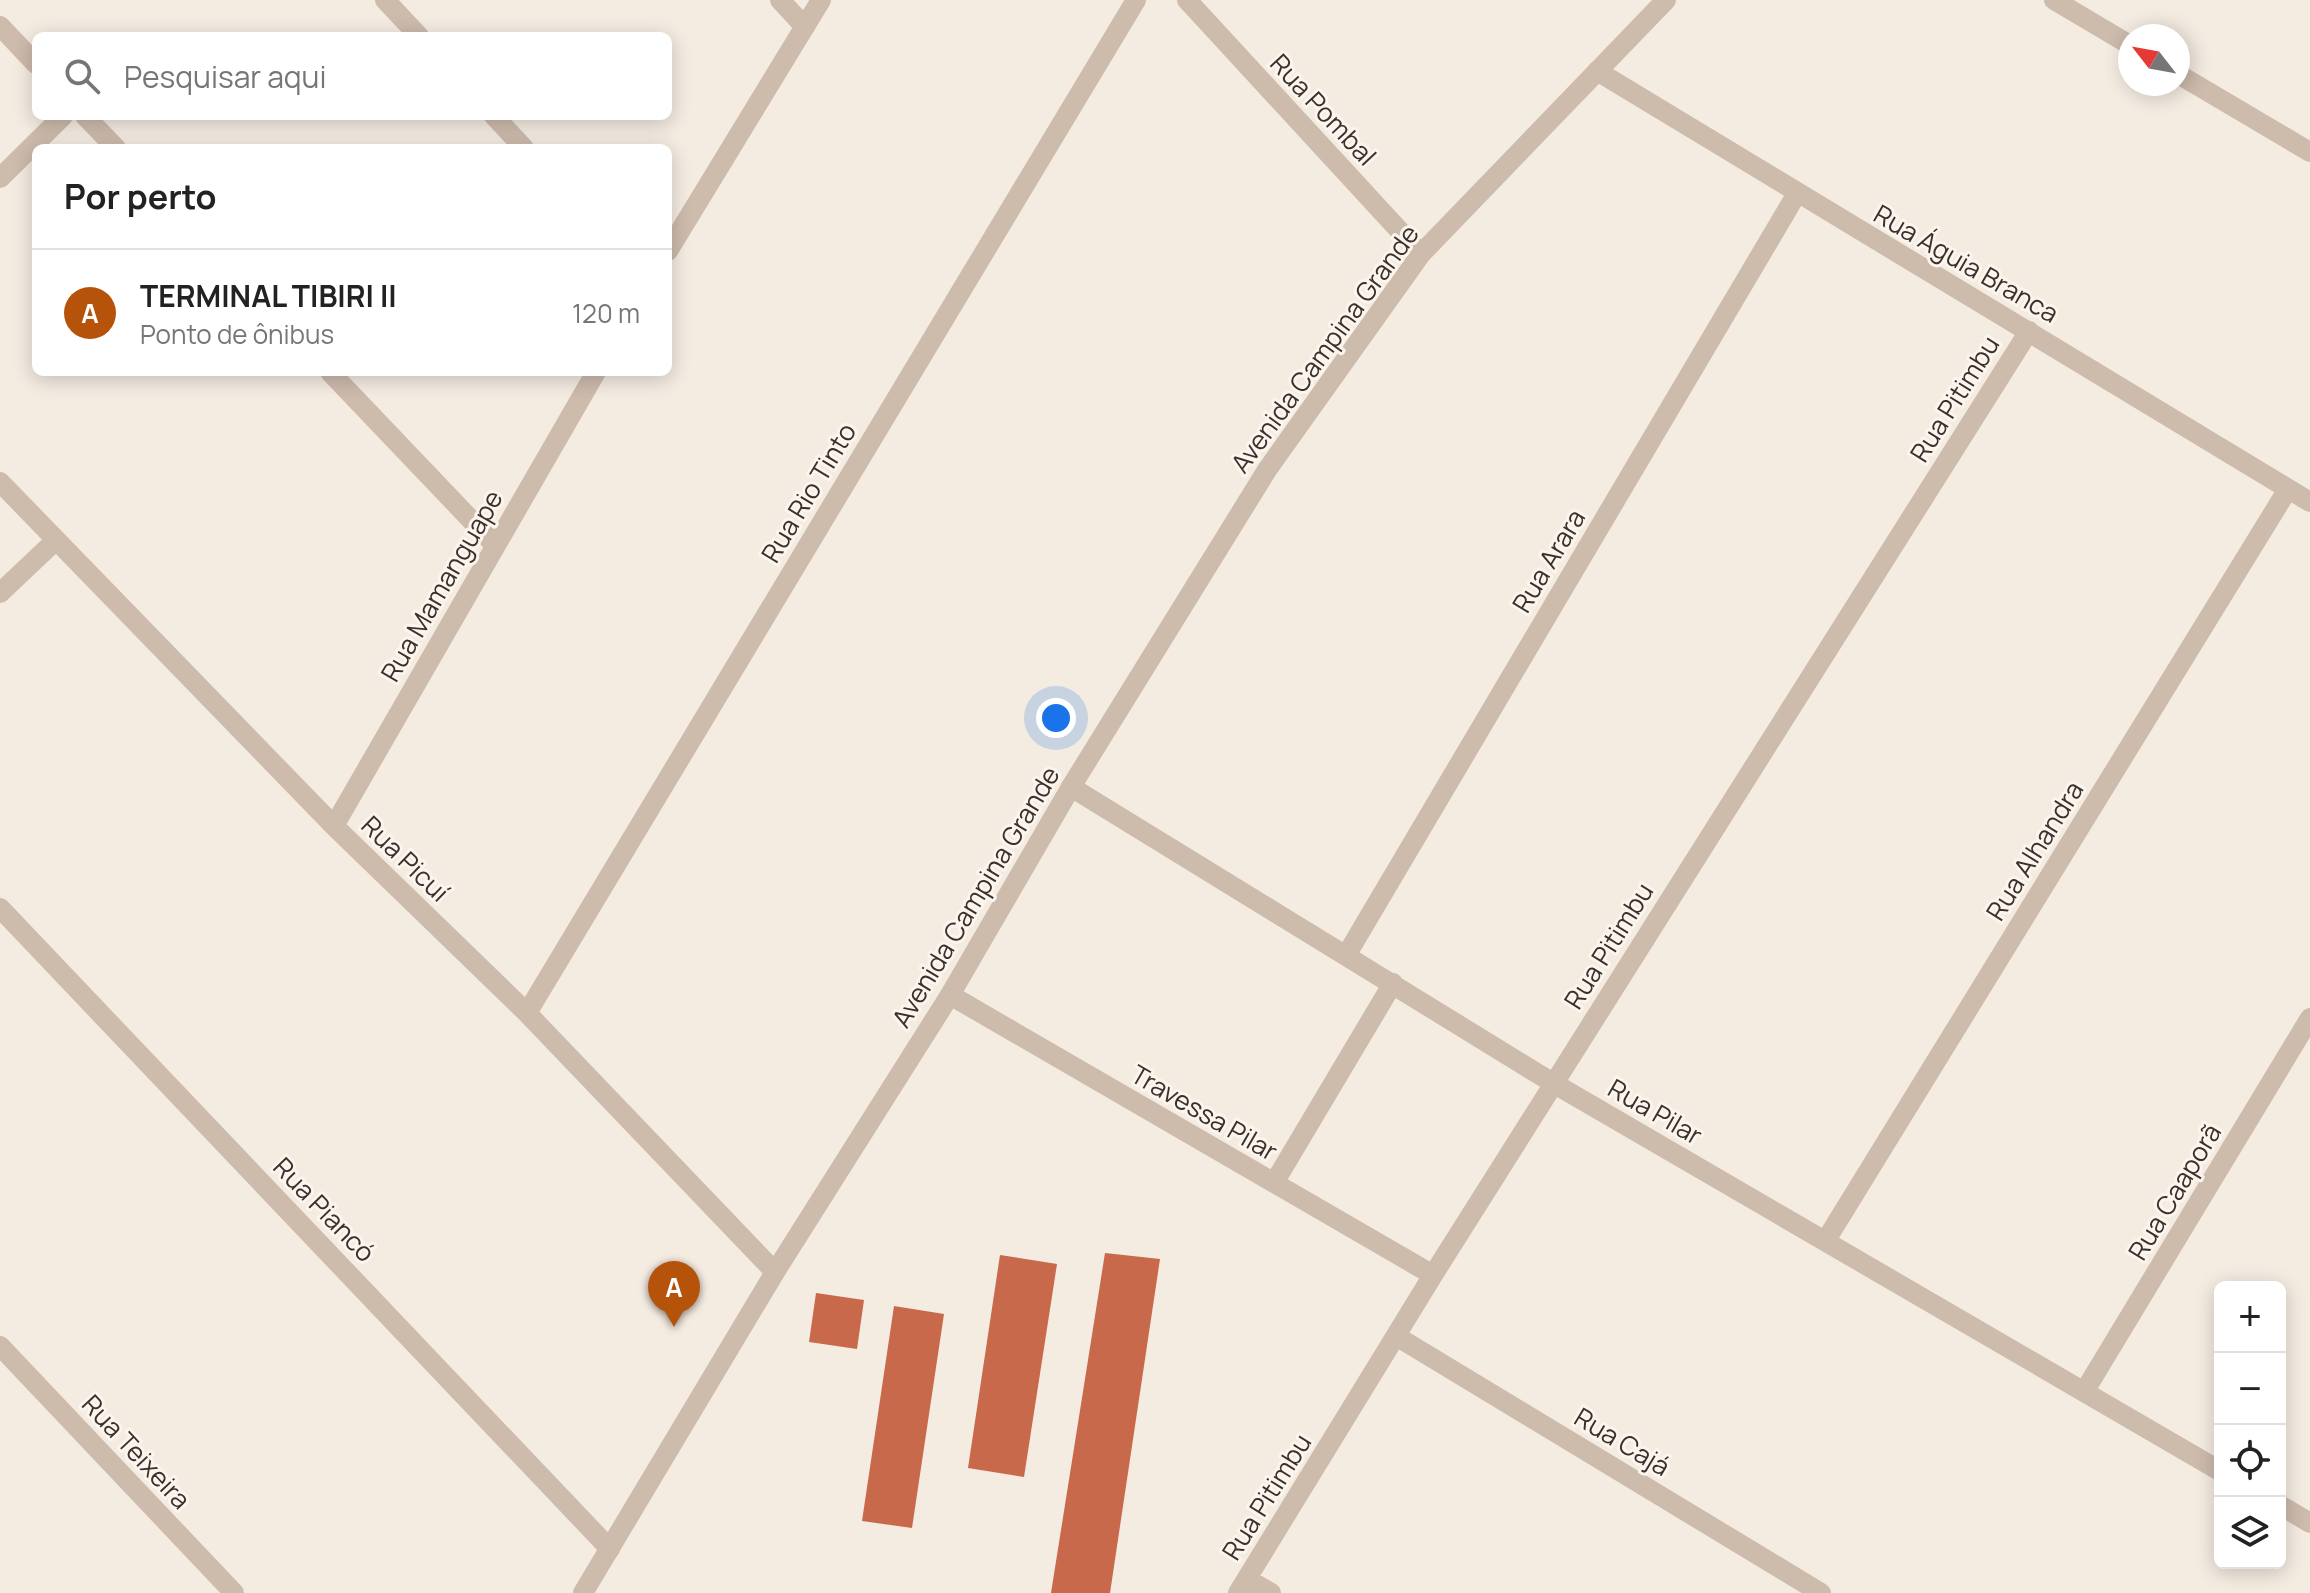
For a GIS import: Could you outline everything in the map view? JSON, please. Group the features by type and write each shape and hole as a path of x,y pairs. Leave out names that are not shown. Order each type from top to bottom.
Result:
{"street":[{"path":"385,0 415,32"},
{"path":"780,0 805,27"},
{"path":"672,244 821,0"},
{"name":"Rua Rio Tinto","path":"527,1013 1136,0"},
{"name":"Rua Pombal","path":"1187,0 1421,254"},
{"name":"Avenida Campina Grande","path":"583,1593 775,1272 950,995 1071,787 1267,470 1421,254 1666,0"},
{"path":"2054,0 2118,38"},
{"path":"0,26 32,60"},
{"name":"Rua Águia Branca","path":"1597,71 1796,195 2029,331 2310,502"},
{"path":"2190,81 2310,152"},
{"path":"35,144 59,120"},
{"path":"89,120 112,144"},
{"path":"498,120 520,144"},
{"path":"0,178 32,147"},
{"name":"Rua Arara","path":"1347,954 1796,195"},
{"name":"Rua Pitimbu","path":"1243,1586 1553,1083 2029,331"},
{"path":"334,376 495,545"},
{"name":"Rua Mamanguape","path":"334,826 594,376"},
{"name":"Rua Picuí","path":"0,482 334,826 527,1013 775,1272"},
{"name":"Rua Alhandra","path":"1826,1240 2288,489"},
{"path":"0,593 55,541"},
{"name":"Rua Pilar","path":"1071,787 1553,1083 2214,1468"},
{"name":"Rua Piancó","path":"0,908 610,1549"},
{"path":"1274,1183 1393,983"},
{"name":"Travessa Pilar","path":"950,995 1433,1275"},
{"name":"Rua Caaporã","path":"2084,1392 2310,1018"},
{"name":"Rua Cajá","path":"1396,1336 1821,1593"},
{"name":"Rua Teixeira","path":"0,1346 234,1593"},
{"path":"2286,1509 2310,1523"},
{"path":"1243,1586 1271,1593"}],"building":[{"path":"1105,1253 1160,1259 1110,1593 1051,1593"},
{"path":"1000,1255 1057,1264 1024,1477 968,1468"},
{"path":"816,1293 864,1300 857,1349 809,1342"},
{"path":"894,1306 944,1314 912,1528 862,1521"}],"place":[{"name":"TERMINAL TIBIRI II","path":"674,1327"}]}
